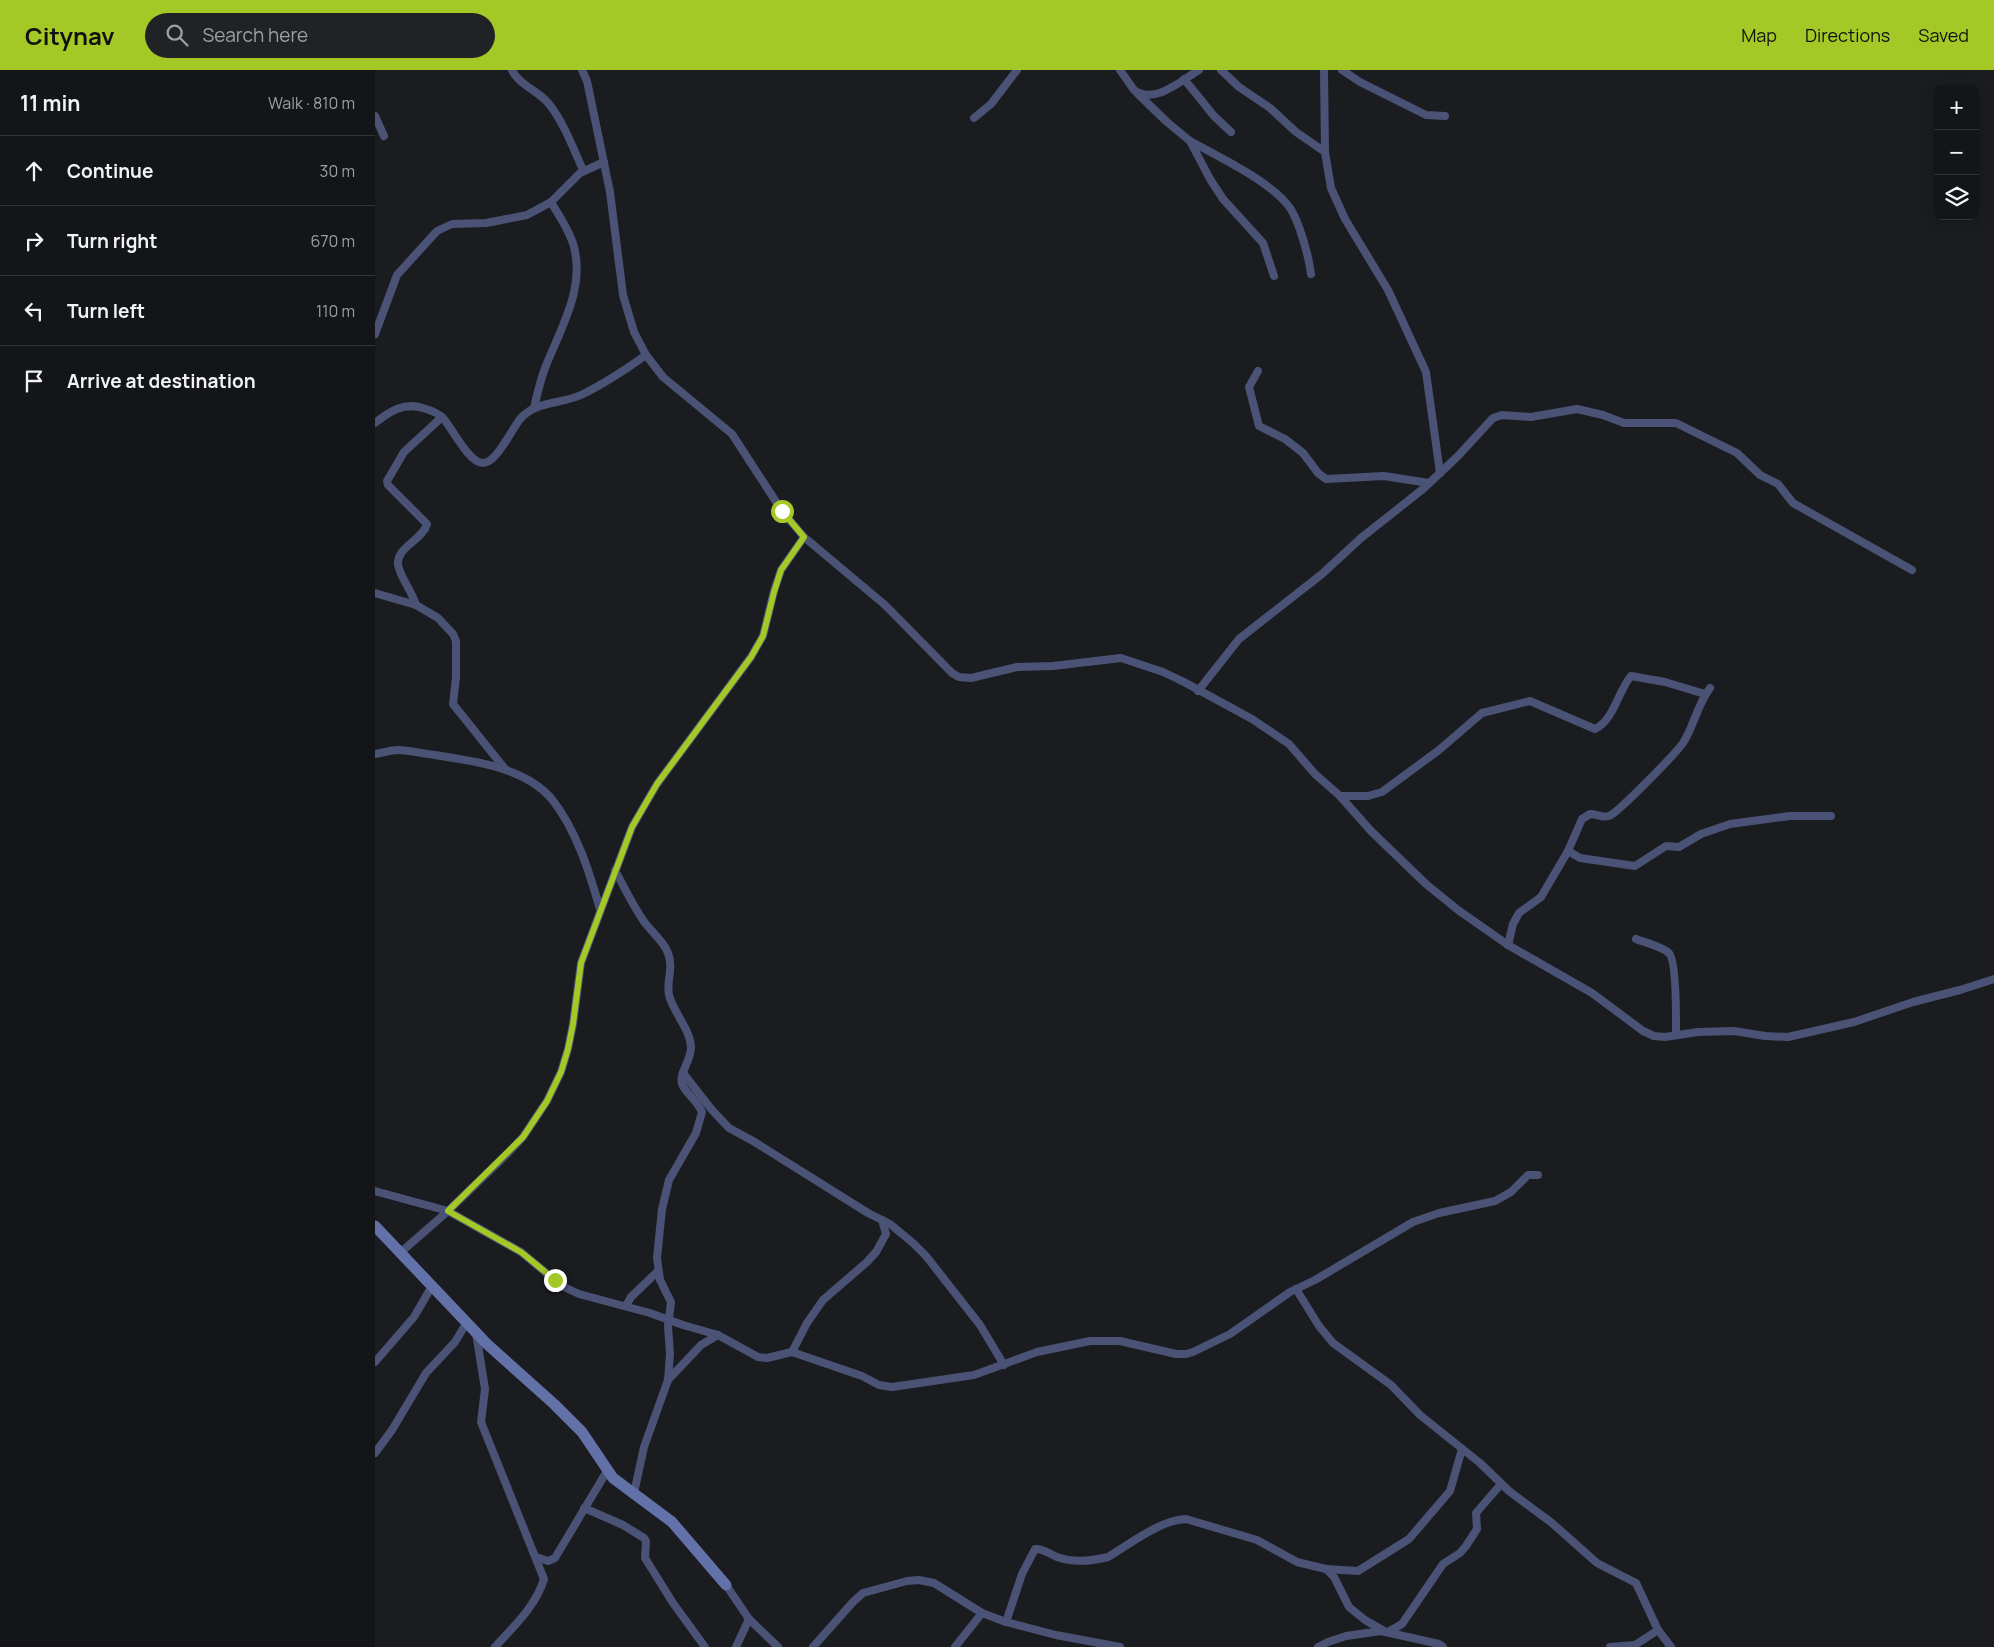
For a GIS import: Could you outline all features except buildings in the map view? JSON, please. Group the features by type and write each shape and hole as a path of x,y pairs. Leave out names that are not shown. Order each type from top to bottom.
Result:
{"street":[{"path":"512,70 515,77 549,104 565,130 583,170"},
{"path":"582,70 587,81 610,192 623,296 634,332 646,355 663,377 732,434 777,505 804,537 885,605 945,669 959,677 979,678 1017,667 1053,666 1121,658 1163,672 1245,715 1289,744 1315,774 1340,796 1371,831 1427,884 1458,910 1508,945 1593,993 1643,1031 1654,1036 1665,1037 1714,1031 1734,1031 1775,1037 1804,1034 1854,1022 1913,1002 1994,979"},
{"path":"973,118 991,104 1017,70"},
{"path":"1120,70 1129,85 1167,122 1190,141 1267,187 1289,207 1307,252 1311,274"},
{"path":"1184,70 1183,79 1214,116 1231,132"},
{"path":"1137,93 1159,94 1199,70"},
{"path":"1221,70 1239,87 1270,108 1296,132 1325,152"},
{"path":"1324,70 1325,152 1328,177 1334,197 1345,219 1387,290 1426,372 1440,473"},
{"path":"1342,70 1426,115 1445,116"},
{"path":"375,116 384,136"},
{"path":"1190,141 1223,200 1263,243 1274,276"},
{"path":"375,334 397,275 437,231 452,224 486,223 527,215 551,202 583,170 604,162"},
{"path":"534,408 545,368 564,324 575,286 577,259 574,245 551,202"},
{"path":"375,423 386,414 406,405 424,408 443,417 468,454 481,464 493,458 522,417 534,408 582,394 615,377 646,355"},
{"path":"1258,371 1250,384 1249,390 1253,396 1254,411 1259,426 1285,439 1303,453 1321,476 1330,480 1384,476 1429,483"},
{"path":"1198,691 1239,639 1322,574 1361,538 1429,483 1493,418 1502,415 1531,417 1577,409 1603,415 1624,423 1672,423 1737,453 1760,474 1777,484 1793,503 1803,510 1872,546 1912,570"},
{"path":"416,605 401,574 398,560 402,552 419,537 427,524 387,481 404,452 443,417"},
{"path":"400,1253 448,1211 523,1137 555,1086 561,1072 572,1031 581,963 632,827 648,799 751,657 763,636 781,570 804,537"},
{"path":"375,593 416,605 438,618 453,634 456,641 456,677 453,704 505,769"},
{"path":"1340,796 1368,796 1382,792 1439,750 1486,710 1505,708 1530,701 1595,729 1600,726 1612,710 1631,676 1708,691 1682,744 1613,813 1602,817 1590,814 1581,819 1568,851 1541,897 1523,909 1516,918 1508,945"},
{"path":"375,754 390,750 412,751 505,769 542,790 560,810 582,854 600,909"},
{"path":"1568,851 1580,858 1635,866 1665,846 1679,847 1701,834 1730,824 1790,816 1831,816"},
{"path":"615,870 642,919 665,946 669,954 672,968 668,986 670,997 680,1016 691,1046 689,1061 683,1073 682,1084 700,1106 701,1118 696,1134 672,1173 666,1187 657,1258 660,1280 671,1302 668,1380 644,1447 634,1493"},
{"path":"1636,939 1665,951 1672,958 1675,980 1676,1035"},
{"path":"683,1073 729,1128 753,1140 890,1224 926,1256 980,1325 1003,1365"},
{"path":"375,1191 448,1211 521,1252 569,1290 718,1335 763,1358 792,1352 855,1373 879,1385 888,1387 961,1378 1053,1348 1107,1340 1186,1354 1230,1334 1269,1305 1413,1222 1453,1210 1489,1203 1511,1192 1529,1175 1538,1175"},
{"path":"792,1352 807,1323 823,1300 876,1252 886,1234 882,1220"},
{"path":"375,1226 476,1333 583,1432 613,1478 672,1522 726,1585 749,1619 778,1647"},
{"path":"626,1306 631,1297 658,1271"},
{"path":"375,1362 414,1316 432,1286"},
{"path":"1296,1289 1319,1326 1333,1343 1391,1385 1420,1415 1597,1563 1636,1583 1658,1630 1671,1647"},
{"path":"375,1453 392,1430 426,1374 455,1342 467,1322"},
{"path":"476,1333 485,1389 481,1422 544,1576 536,1597 517,1623 495,1647"},
{"path":"668,1380 701,1345 718,1335"},
{"path":"1006,1622 1022,1574 1035,1549 1041,1549 1070,1561 1100,1559 1108,1557 1164,1524 1179,1519 1193,1520 1246,1537 1267,1545 1297,1562 1326,1569 1358,1571 1409,1538 1450,1491 1462,1449"},
{"path":"536,1557 548,1561 555,1558 607,1471"},
{"path":"1318,1647 1323,1643 1346,1636 1387,1632 1401,1624 1443,1564 1460,1553 1466,1546 1477,1529 1476,1513 1501,1484"},
{"path":"584,1508 623,1525 644,1538 646,1542 645,1558 673,1603 705,1647"},
{"path":"1326,1569 1337,1583 1349,1607 1365,1620 1387,1632 1439,1644 1443,1647"},
{"path":"813,1647 863,1593 907,1581 919,1580 934,1583 981,1613 1006,1622 1073,1639 1120,1647"},
{"path":"955,1647 981,1613"},
{"path":"736,1647 749,1619"},
{"path":"1610,1647 1635,1645 1658,1630"},
{"path":"1071,1647 1073,1639"}],"route":[{"path":"555,1280 521,1252 448,1211 523,1137 555,1086 568,1049 581,963 632,827 657,784 751,657 763,636 781,570 804,537 782,511"}]}
